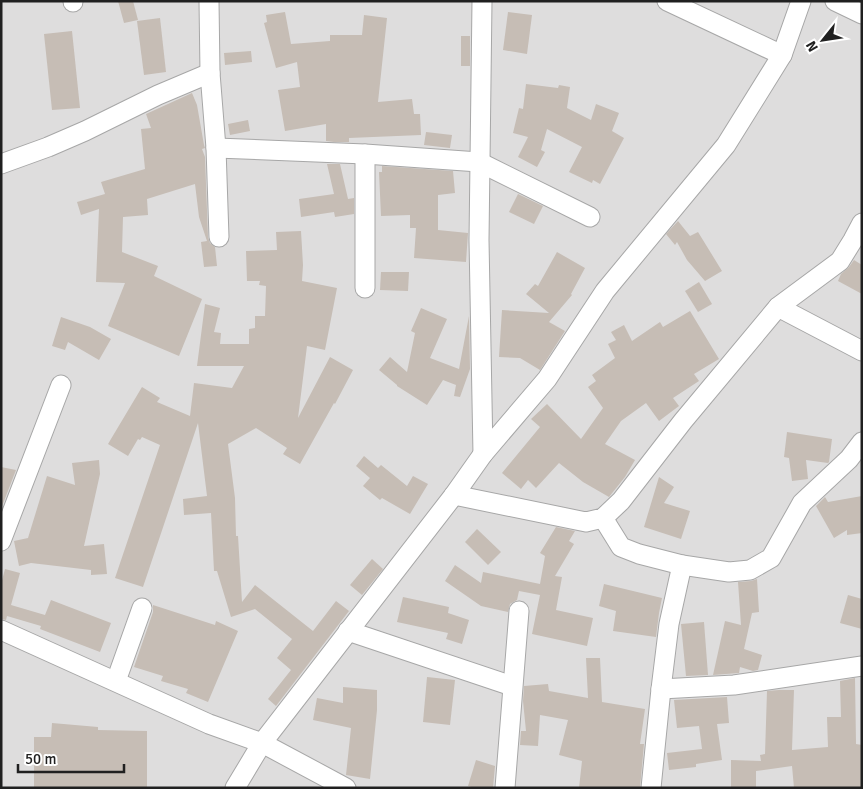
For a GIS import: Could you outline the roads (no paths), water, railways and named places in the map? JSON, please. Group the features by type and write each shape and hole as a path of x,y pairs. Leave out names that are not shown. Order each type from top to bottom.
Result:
{"street":[{"path":"209,1 210,74 216,148 219,238"},
{"path":"482,1 478,240 483,454"},
{"path":"667,1 782,55"},
{"path":"235,788 262,743 454,495 483,454 547,379 605,291 726,144 782,55 801,1"},
{"path":"835,1 862,14"},
{"path":"1,164 48,147 158,95 210,74"},
{"path":"216,148 365,154 479,162 590,217"},
{"path":"365,154 365,288"},
{"path":"454,495 586,522 603,518 621,501 683,421 778,307 840,261 862,223"},
{"path":"778,307 862,351"},
{"path":"1,541 61,385"},
{"path":"603,518 621,547 638,554 682,565 729,572 750,570 771,558 802,503 849,459 862,442"},
{"path":"651,788 669,624 682,565"},
{"path":"116,681 142,608"},
{"path":"504,788 519,611"},
{"path":"1,630 209,724 262,743 346,788"},
{"path":"348,631 512,686"},
{"path":"661,689 734,685 862,666"}]}
